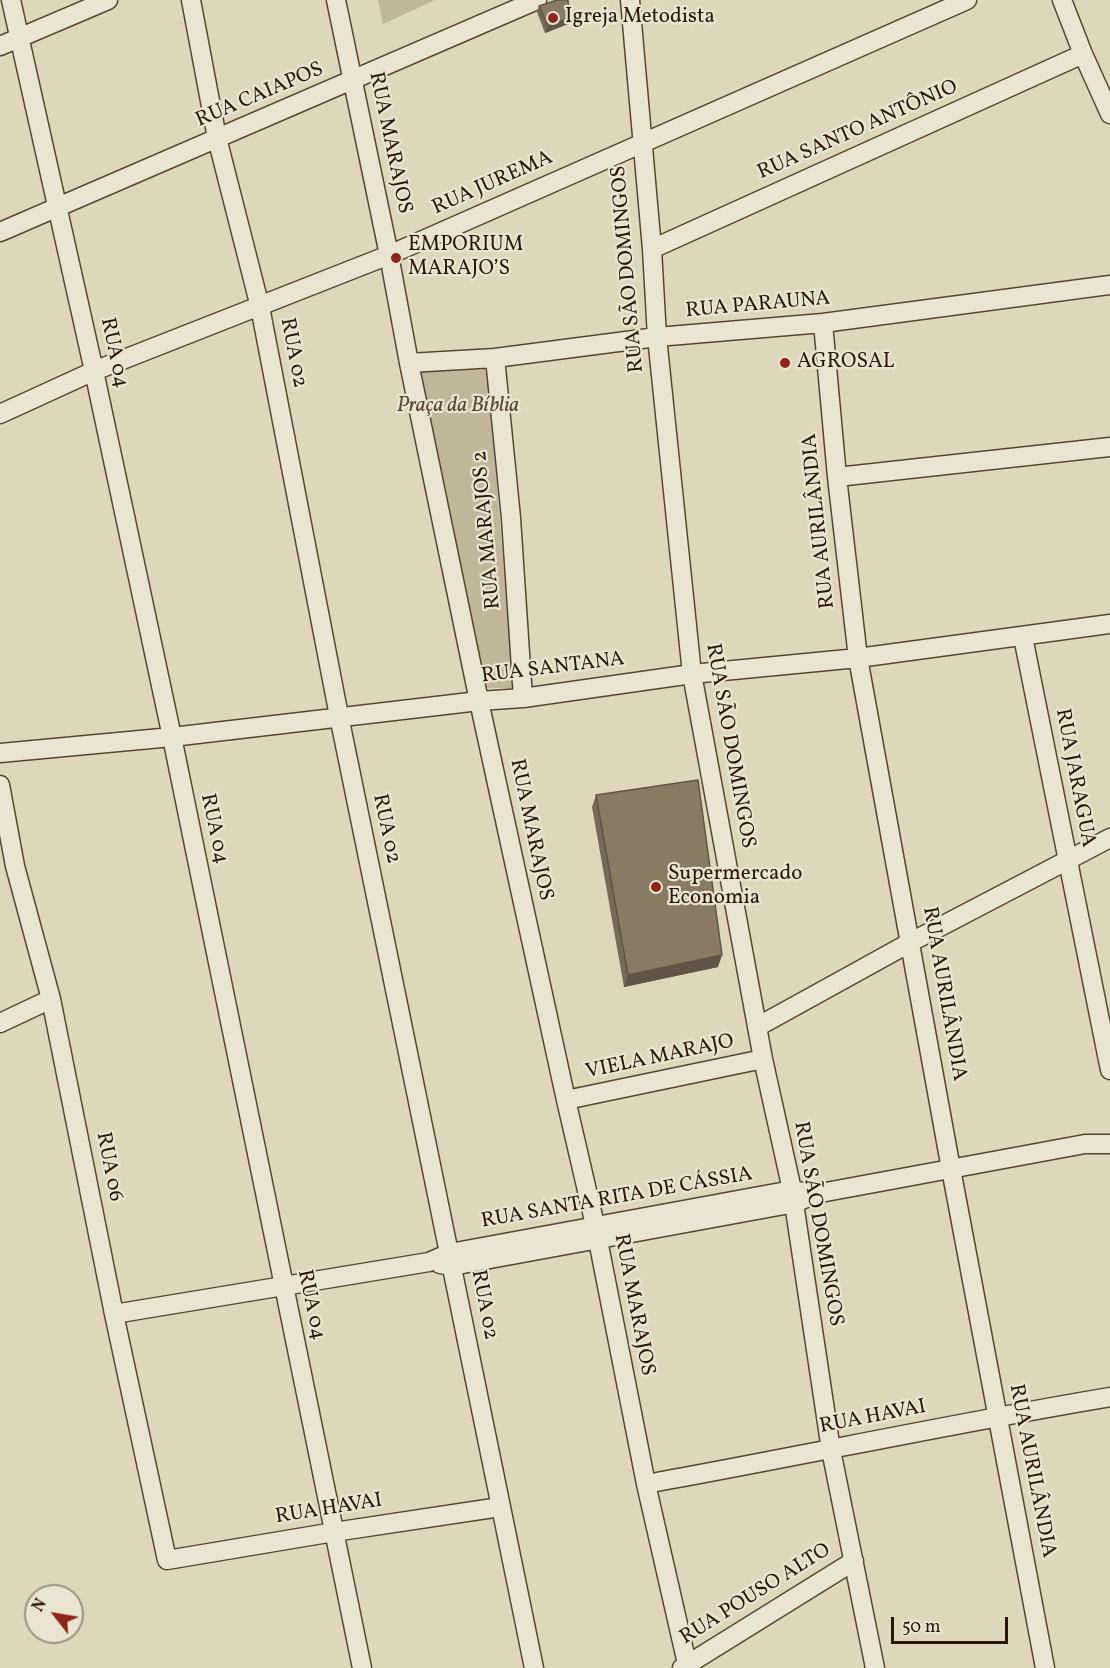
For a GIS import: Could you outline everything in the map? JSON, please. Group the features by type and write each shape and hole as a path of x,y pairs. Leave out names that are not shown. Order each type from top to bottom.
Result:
{"street":[{"name":"RUA 04","path":"11,0 94,371 172,737 362,1668"},
{"path":"0,46 108,0"},
{"name":"RUA 02","path":"191,0 217,138 260,307 339,716 534,1668"},
{"name":"RUA MARAJOS","path":"336,0 389,255 408,363 479,701 596,1233 685,1667"},
{"name":"RUA CAIAPOS","path":"0,232 537,0"},
{"name":"RUA SÃO DOMINGOS","path":"630,0 652,249 657,337 692,674 763,1059 794,1197 831,1450 875,1668"},
{"name":"RUA JUREMA","path":"0,414 94,371 389,255 968,0"},
{"path":"1062,0 1110,114"},
{"name":"RUA SANTO ANTÔNIO","path":"652,249 1083,54"},
{"name":"RUA PARAUNA","path":"408,363 495,358 657,337 824,323 1110,285"},
{"name":"RUA AURILÂNDIA","path":"824,323 837,477 858,658 1045,1668"},
{"name":"RUA MARAJOS 2","path":"495,358 511,518 523,698"},
{"path":"837,477 1110,447"},
{"name":"RUA SANTANA","path":"0,753 172,737 339,716 523,698 692,674 858,658 1110,624"},
{"name":"RUA JARAGUA","path":"1023,637 1110,1070"},
{"name":"RUA 06","path":"0,785 15,866 51,999 166,1560"},
{"path":"758,1027 911,942 1110,838"},
{"path":"0,1023 51,999"},
{"name":"VIELA MARAJO","path":"566,1100 763,1059"},
{"name":"RUA SANTA RITA DE CÁSSIA","path":"1084,1144 1110,1130"},
{"name":"RUA SANTA RITA DE CÁSSIA","path":"114,1314 451,1259 1084,1144 1110,1144"},
{"name":"RUA HAVAI","path":"646,1484 998,1416 1110,1397"},
{"name":"RUA HAVAI","path":"166,1560 500,1507"},
{"name":"RUA POUSO ALTO","path":"685,1667 854,1561"}],"green space":[{"path":"378,0 435,0 383,24"},
{"name":"Praça da Bíblia","path":"488,369 513,688 485,688 418,372"}],"building":[{"name":"Igreja Metodista","path":"557,0 568,0 570,18 548,26 539,6"},
{"name":"Supermercado Economia","path":"698,780 722,955 628,975 596,795"}],"place":[{"name":"Igreja Metodista","path":"553,18"},
{"name":"EMPORIUM MARAJO’S","path":"396,258"},
{"name":"AGROSAL","path":"785,363"},
{"name":"Supermercado Economia","path":"656,887"}]}
